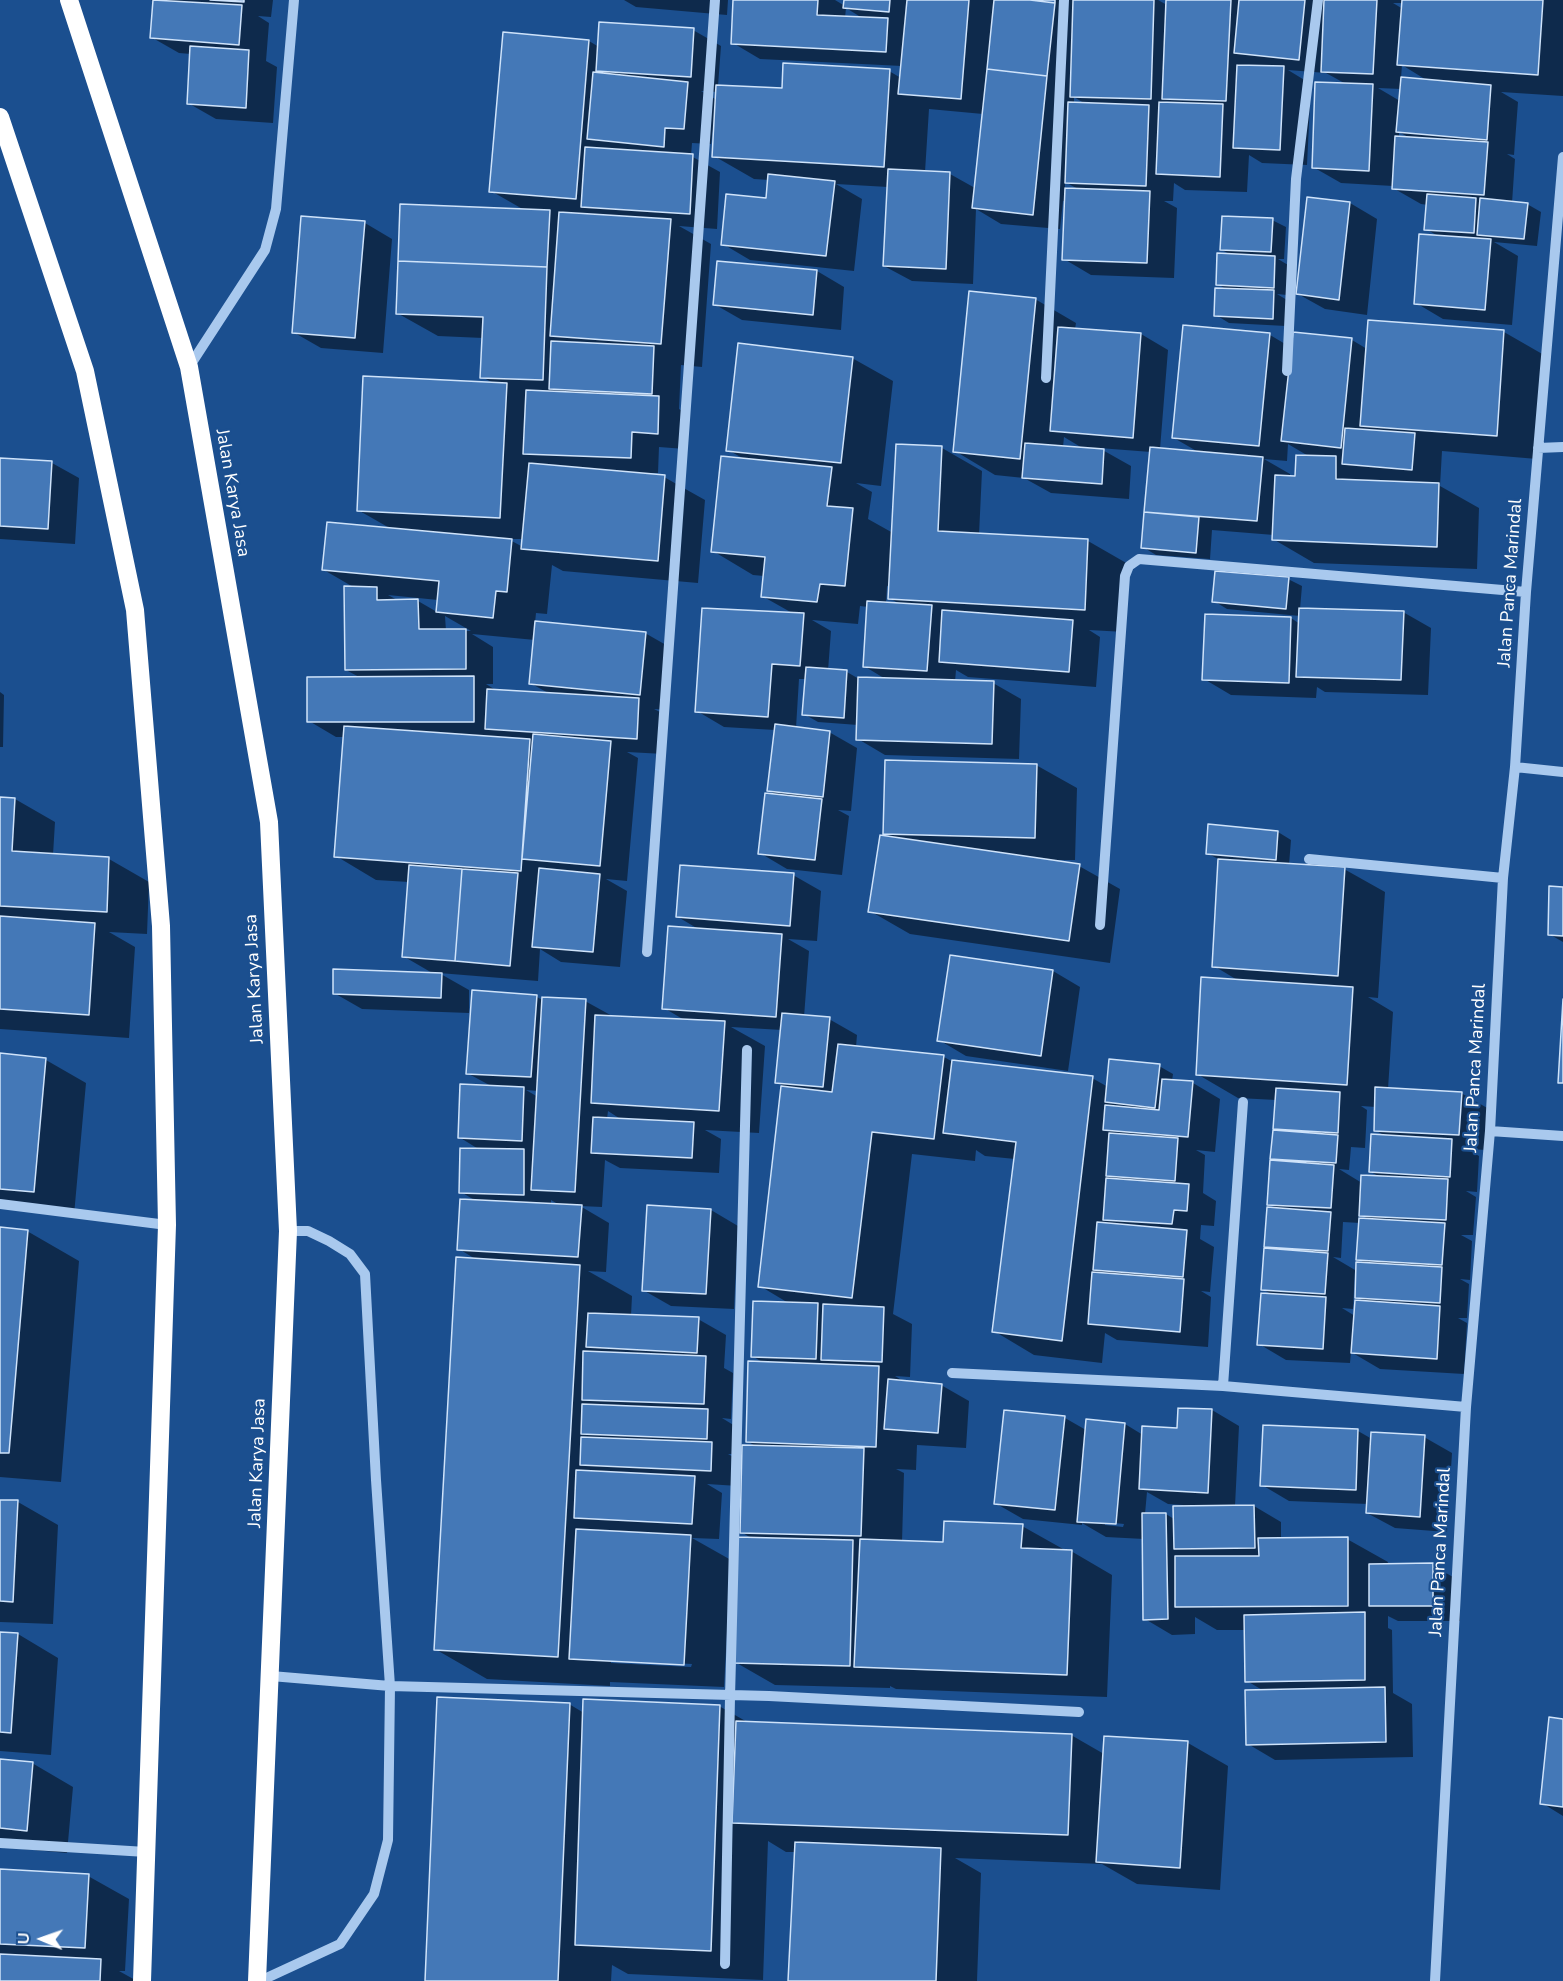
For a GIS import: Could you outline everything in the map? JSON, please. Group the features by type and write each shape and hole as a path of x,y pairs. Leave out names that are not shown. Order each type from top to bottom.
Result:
{"highway":[{"name":"Jalan Karya Jasa","path":"69,0 189,367 269,822 288,1232 258,1981"},
{"path":"0,117 85,371 135,610 160,926 167,1225 142,1981"}],"street":[{"path":"189,367 265,250 276,209 294,0"},
{"path":"647,952 714,0"},
{"path":"1046,378 1064,0"},
{"path":"1287,371 1296,179 1318,0"},
{"name":"Jalan Panca Marindal","path":"1435,1981 1466,1407 1490,1131 1503,878 1515,767 1526,592 1563,157"},
{"path":"1538,448 1563,447"},
{"path":"1100,925 1125,576 1129,566 1139,559 1526,592"},
{"path":"1515,767 1563,772"},
{"path":"1309,859 1503,878"},
{"path":"725,1965 729,1697 747,1050"},
{"path":"1223,1386 1243,1102"},
{"path":"1490,1131 1563,1136"},
{"path":"0,1204 167,1225"},
{"path":"258,1981 340,1944 374,1894 388,1840 390,1686 365,1274 350,1254 329,1241 308,1231 288,1232"},
{"path":"952,1373 1223,1386 1466,1407"},
{"path":"271,1676 390,1686 729,1697 769,1696 1079,1712"},
{"path":"0,1843 146,1852"}],"building":[{"path":"153,0 242,5 239,45 150,38"},
{"path":"210,0 244,0 244,2"},
{"path":"733,0 818,0 817,15 888,18 886,52 731,44"},
{"path":"844,0 890,0 889,12 843,8"},
{"path":"907,0 969,0 961,99 898,94"},
{"path":"994,0 1055,3 1047,76 987,69"},
{"path":"1030,0 1055,0 1055,3"},
{"path":"1073,0 1154,0 1151,99 1070,97"},
{"path":"1166,0 1231,0 1226,101 1162,99"},
{"path":"1239,0 1305,0 1299,60 1234,53"},
{"path":"1324,0 1377,0 1373,74 1321,72"},
{"path":"1402,0 1543,0 1538,75 1397,65"},
{"path":"599,22 694,28 691,77 596,71"},
{"path":"503,32 589,40 576,199 489,192"},
{"path":"190,46 249,50 246,108 187,104"},
{"path":"783,63 890,69 884,167 712,157 716,85 782,88"},
{"path":"1237,65 1284,66 1280,150 1233,148"},
{"path":"987,69 1047,76 1033,215 972,208"},
{"path":"593,72 688,82 684,129 665,128 664,147 587,139"},
{"path":"1401,77 1491,85 1487,140 1396,132"},
{"path":"1315,82 1373,84 1369,171 1312,168"},
{"path":"1068,102 1149,105 1146,186 1065,183"},
{"path":"1159,102 1223,104 1220,177 1156,174"},
{"path":"1395,136 1488,142 1484,195 1392,189"},
{"path":"585,147 693,154 690,214 581,207"},
{"path":"888,169 950,172 946,269 883,266"},
{"path":"768,174 835,181 826,256 721,245 726,194 766,198"},
{"path":"1065,188 1150,191 1147,263 1062,260"},
{"path":"1427,194 1476,198 1474,233 1424,230"},
{"path":"1307,197 1350,202 1339,300 1296,294"},
{"path":"1480,198 1528,203 1524,239 1477,235"},
{"path":"400,204 550,210 547,267 398,261"},
{"path":"559,212 671,219 661,344 550,336"},
{"path":"301,216 365,221 355,338 292,333"},
{"path":"1222,216 1273,218 1271,252 1220,250"},
{"path":"1419,234 1491,239 1485,310 1414,304"},
{"path":"1217,253 1275,256 1274,288 1216,285"},
{"path":"398,261 547,267 543,380 480,378 483,317 396,314"},
{"path":"717,261 817,270 813,315 713,305"},
{"path":"1215,288 1274,290 1273,319 1214,316"},
{"path":"969,291 1036,298 1020,459 953,452"},
{"path":"1368,320 1504,330 1497,436 1360,426"},
{"path":"1183,325 1270,333 1259,446 1172,438"},
{"path":"1058,327 1141,333 1133,438 1050,431"},
{"path":"1293,332 1352,338 1341,448 1281,441"},
{"path":"551,341 654,346 652,394 549,389"},
{"path":"738,343 853,357 841,463 726,451"},
{"path":"363,376 507,383 500,518 357,511"},
{"path":"526,390 659,396 658,434 632,432 631,458 523,454"},
{"path":"1345,428 1415,433 1412,470 1342,464"},
{"path":"1025,443 1104,449 1102,484 1022,478"},
{"path":"896,444 942,446 938,531 1088,539 1085,610 888,599"},
{"path":"1150,447 1263,457 1257,521 1144,512"},
{"path":"1296,455 1336,456 1336,479 1439,483 1437,547 1272,540 1275,475 1295,476"},
{"path":"721,456 832,467 827,506 853,508 845,586 820,584 817,602 761,597 765,557 711,552"},
{"path":"0,458 52,461 48,529 0,526"},
{"path":"529,463 665,475 658,561 521,549"},
{"path":"1144,512 1199,517 1196,553 1141,548"},
{"path":"327,522 512,539 507,592 496,591 493,618 436,612 439,581 322,570"},
{"path":"1215,571 1289,577 1286,609 1212,602"},
{"path":"344,586 377,587 377,600 418,599 419,629 466,629 466,669 345,670"},
{"path":"867,601 932,605 927,671 863,667"},
{"path":"702,608 804,613 800,666 772,664 768,717 695,712"},
{"path":"1299,608 1404,611 1401,680 1296,677"},
{"path":"942,610 1073,620 1069,672 939,662"},
{"path":"1205,614 1291,617 1289,683 1202,680"},
{"path":"535,621 646,632 640,695 529,684"},
{"path":"806,667 847,670 844,718 802,715"},
{"path":"474,676 474,722 307,722 307,677"},
{"path":"858,677 994,681 992,744 856,740"},
{"path":"487,689 639,698 637,739 485,729"},
{"path":"775,724 830,731 823,797 767,791"},
{"path":"344,726 530,739 521,871 334,857"},
{"path":"533,734 611,741 600,866 522,859"},
{"path":"885,760 1037,764 1035,838 883,834"},
{"path":"765,793 822,799 815,860 758,854"},
{"path":"0,797 15,798 12,851 109,857 107,912 0,906"},
{"path":"1208,824 1278,831 1276,860 1206,854"},
{"path":"880,835 1080,864 1069,941 868,912"},
{"path":"1218,859 1345,867 1338,976 1212,967"},
{"path":"409,865 462,869 455,961 402,957"},
{"path":"680,865 794,873 790,926 676,917"},
{"path":"539,868 600,874 593,952 532,947"},
{"path":"462,869 518,873 510,966 455,961"},
{"path":"1549,886 1563,887 1563,936 1548,935"},
{"path":"0,916 95,923 89,1015 0,1009"},
{"path":"668,926 782,934 776,1017 662,1009"},
{"path":"950,955 1053,970 1041,1056 937,1041"},
{"path":"333,969 442,973 441,998 333,994"},
{"path":"1201,977 1353,987 1347,1085 1196,1075"},
{"path":"472,990 537,995 531,1077 466,1074"},
{"path":"542,997 586,999 575,1192 531,1190"},
{"path":"1563,999 1563,1083 1558,1083"},
{"path":"782,1013 830,1017 823,1087 775,1083"},
{"path":"595,1015 725,1021 719,1111 591,1103"},
{"path":"838,1044 944,1055 934,1139 872,1132 852,1298 758,1287 781,1086 832,1092"},
{"path":"0,1053 46,1058 34,1192 0,1189"},
{"path":"1109,1059 1160,1064 1155,1108 1105,1102"},
{"path":"952,1060 1093,1076 1062,1341 992,1332 1016,1142 943,1133"},
{"path":"1162,1079 1193,1081 1188,1137 1103,1130 1105,1105 1159,1110"},
{"path":"460,1084 524,1087 522,1141 458,1138"},
{"path":"1375,1087 1462,1092 1459,1135 1374,1131"},
{"path":"1276,1088 1340,1092 1338,1133 1273,1129"},
{"path":"593,1117 694,1122 692,1158 591,1153"},
{"path":"1273,1130 1338,1135 1336,1163 1270,1159"},
{"path":"1109,1133 1178,1138 1175,1181 1106,1176"},
{"path":"1371,1134 1452,1139 1450,1177 1369,1172"},
{"path":"460,1148 524,1149 524,1195 459,1193"},
{"path":"1270,1160 1334,1165 1331,1208 1267,1205"},
{"path":"1361,1175 1448,1179 1446,1220 1359,1216"},
{"path":"1106,1178 1189,1184 1187,1211 1174,1210 1172,1224 1103,1220"},
{"path":"460,1199 582,1205 578,1257 457,1250"},
{"path":"647,1205 711,1209 706,1294 642,1291"},
{"path":"1267,1207 1331,1212 1328,1251 1264,1247"},
{"path":"1359,1218 1445,1223 1442,1265 1356,1260"},
{"path":"1097,1222 1187,1230 1183,1277 1093,1270"},
{"path":"0,1227 28,1230 9,1453 0,1453"},
{"path":"1264,1248 1328,1253 1325,1294 1261,1290"},
{"path":"456,1257 580,1265 558,1657 434,1650"},
{"path":"1356,1262 1442,1267 1440,1303 1355,1298"},
{"path":"1092,1272 1184,1279 1180,1332 1088,1324"},
{"path":"1261,1293 1326,1297 1323,1349 1257,1345"},
{"path":"1355,1300 1440,1306 1437,1359 1351,1353"},
{"path":"753,1301 818,1303 816,1359 751,1357"},
{"path":"823,1304 884,1307 882,1362 821,1360"},
{"path":"588,1313 699,1317 697,1353 586,1347"},
{"path":"583,1351 706,1356 704,1404 582,1400"},
{"path":"748,1361 879,1366 876,1447 746,1442"},
{"path":"888,1379 942,1384 938,1433 884,1429"},
{"path":"582,1404 708,1409 707,1439 581,1434"},
{"path":"1178,1408 1212,1409 1208,1493 1139,1489 1142,1426 1177,1428"},
{"path":"1004,1410 1065,1416 1055,1510 994,1504"},
{"path":"1086,1419 1125,1423 1116,1524 1077,1522"},
{"path":"1263,1425 1358,1429 1356,1490 1260,1486"},
{"path":"1371,1432 1425,1435 1420,1517 1366,1513"},
{"path":"581,1437 712,1442 711,1471 580,1465"},
{"path":"742,1445 864,1448 861,1536 740,1533"},
{"path":"576,1470 695,1476 692,1524 574,1518"},
{"path":"0,1500 18,1500 13,1602 0,1601"},
{"path":"1254,1505 1255,1548 1174,1549 1173,1506"},
{"path":"1142,1513 1166,1513 1168,1619 1143,1620"},
{"path":"944,1521 1023,1524 1021,1548 1072,1550 1067,1675 854,1667 860,1539 943,1542"},
{"path":"576,1529 691,1535 684,1665 569,1659"},
{"path":"737,1537 853,1540 850,1666 733,1663"},
{"path":"1348,1537 1348,1606 1175,1607 1175,1556 1259,1556 1258,1538"},
{"path":"1433,1563 1433,1606 1369,1606 1369,1564"},
{"path":"1365,1612 1365,1680 1245,1682 1244,1615"},
{"path":"0,1632 18,1633 11,1733 0,1732"},
{"path":"1385,1687 1386,1742 1246,1745 1245,1690"},
{"path":"437,1697 570,1703 558,1981 425,1981"},
{"path":"583,1699 720,1705 711,1951 575,1945"},
{"path":"1549,1717 1563,1719 1563,1807 1540,1804"},
{"path":"736,1721 1072,1734 1068,1835 732,1823"},
{"path":"1104,1736 1188,1741 1180,1868 1096,1862"},
{"path":"0,1759 33,1762 27,1831 0,1828"},
{"path":"795,1842 941,1848 936,1981 788,1981"},
{"path":"0,1869 89,1874 85,1948 0,1944"},
{"path":"0,1954 101,1959 100,1981 0,1981"}]}
